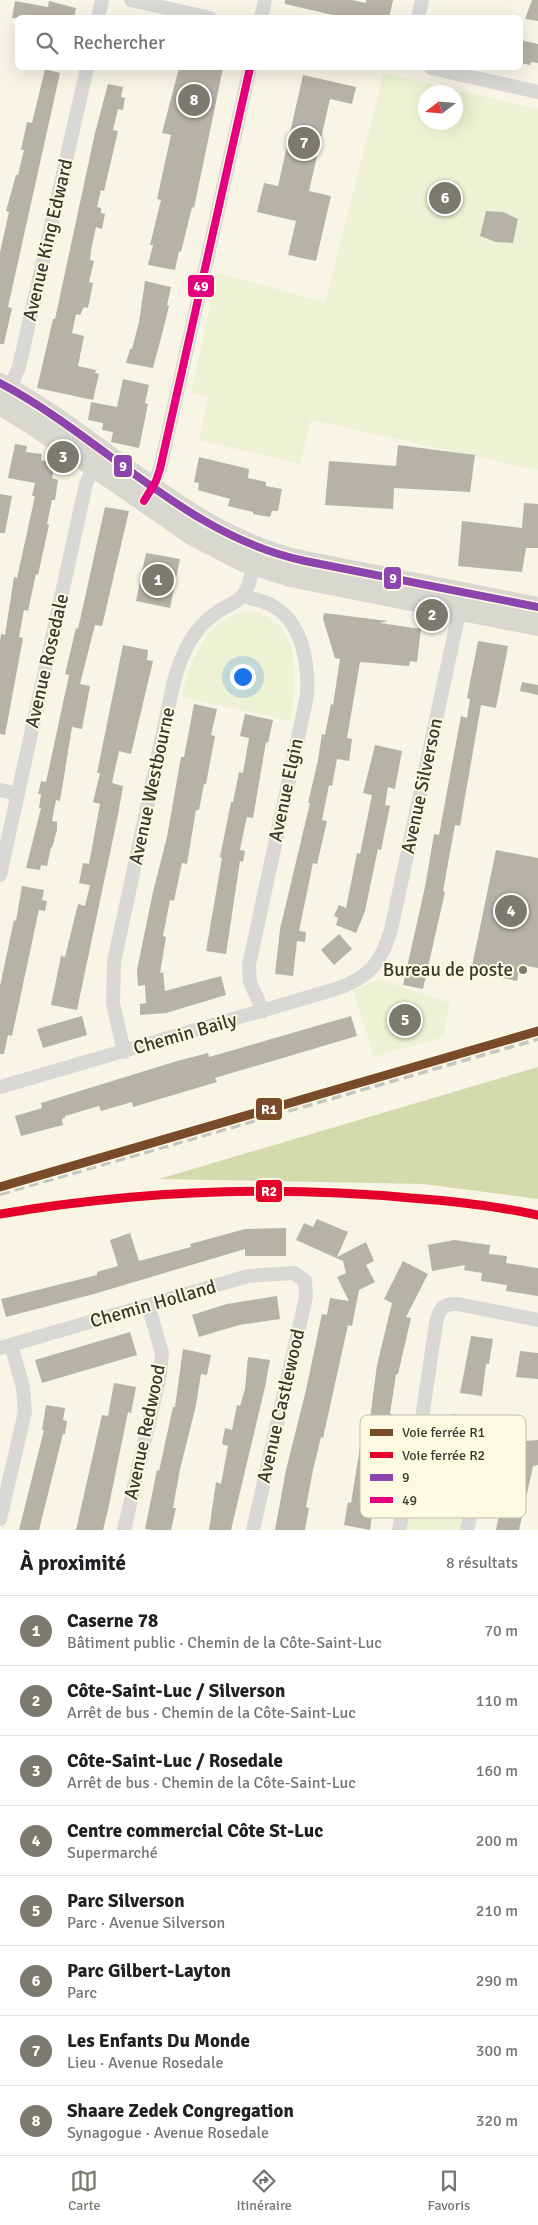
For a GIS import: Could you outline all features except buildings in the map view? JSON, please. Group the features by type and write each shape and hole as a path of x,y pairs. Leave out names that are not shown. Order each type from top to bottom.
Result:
{"main road":[{"path":"2,398 23,418 97,458 148,494 204,543 255,557 290,577 461,602 538,607"},
{"path":"461,602 538,626"}],"street":[{"path":"99,15 102,0"},
{"path":"131,0 197,15"},
{"path":"262,15 265,0"},
{"path":"419,15 422,0"},
{"name":"Avenue King Edward","path":"2,398 19,367 87,70"},
{"path":"148,494 160,469 250,70"},
{"path":"440,70 538,92"},
{"name":"Avenue Rosedale","path":"0,875 86,484 97,458"},
{"path":"243,596 255,557"},
{"name":"Avenue Elgin","path":"243,596 273,606 290,621 300,641 307,665 308,680 307,696 249,965 250,982 263,1011"},
{"name":"Avenue Westbourne","path":"124,1052 113,1003 114,962 174,681 181,659 196,632 214,614 243,596"},
{"name":"Avenue Silverson","path":"367,974 378,962 391,930 461,602"},
{"path":"0,790 17,794"},
{"name":"Chemin Baily","path":"0,1087 354,983 367,974"},
{"name":"Chemin Holland","path":"5,1347 248,1276 294,1273 305,1282"},
{"name":"Avenue Castlewood","path":"253,1530 306,1297 305,1282"},
{"path":"422,1415 436,1323 440,1310 444,1305 464,1305 538,1320"},
{"name":"Avenue Redwood","path":"124,1530 160,1375 162,1353 148,1306"},
{"path":"0,1520 25,1412 22,1387 5,1347"}],"green space":[{"path":"384,73 435,85 418,85 418,130 463,130 463,91 538,109 538,470 311,420 300,464 199,440 208,397 191,393 217,273 325,302"},
{"path":"246,611 265,615 278,624 287,637 292,652 294,669 290,721 182,697 195,656 210,632 232,616"},
{"path":"379,979 450,1003 443,1037 374,1057 353,991"},
{"path":"538,1067 538,1199 423,1184 159,1179"},
{"path":"402,1518 469,1518 467,1530 399,1530"}],"railway":[{"path":"0,1194 538,1039"},
{"path":"0,1214 51,1206 154,1195 257,1191 360,1194 427,1199 490,1206 538,1215"}],"rail line":[{"name":"R1","path":"0,1187 538,1031"},
{"name":"R2","path":"0,1214 51,1206 154,1195 257,1191 360,1194 427,1199 490,1206 538,1215"}],"transit line":[{"name":"49","path":"144,501 156,481 160,469 250,70"},
{"name":"9","path":"0,383 38,405 75,430 184,508 222,530 262,548 305,561 538,607"}],"place":[{"name":"Shaare Zedek Congregation","path":"194,100"},
{"name":"Les Enfants Du Monde","path":"304,143"},
{"name":"Parc Gilbert-Layton","path":"445,198"},
{"name":"Côte-Saint-Luc / Rosedale","path":"63,457"},
{"name":"Caserne 78","path":"158,580"},
{"name":"Côte-Saint-Luc / Silverson","path":"432,615"},
{"name":"Centre commercial Côte St-Luc","path":"511,911"},
{"name":"Bureau de poste","path":"523,970"},
{"name":"Parc Silverson","path":"405,1020"}]}
